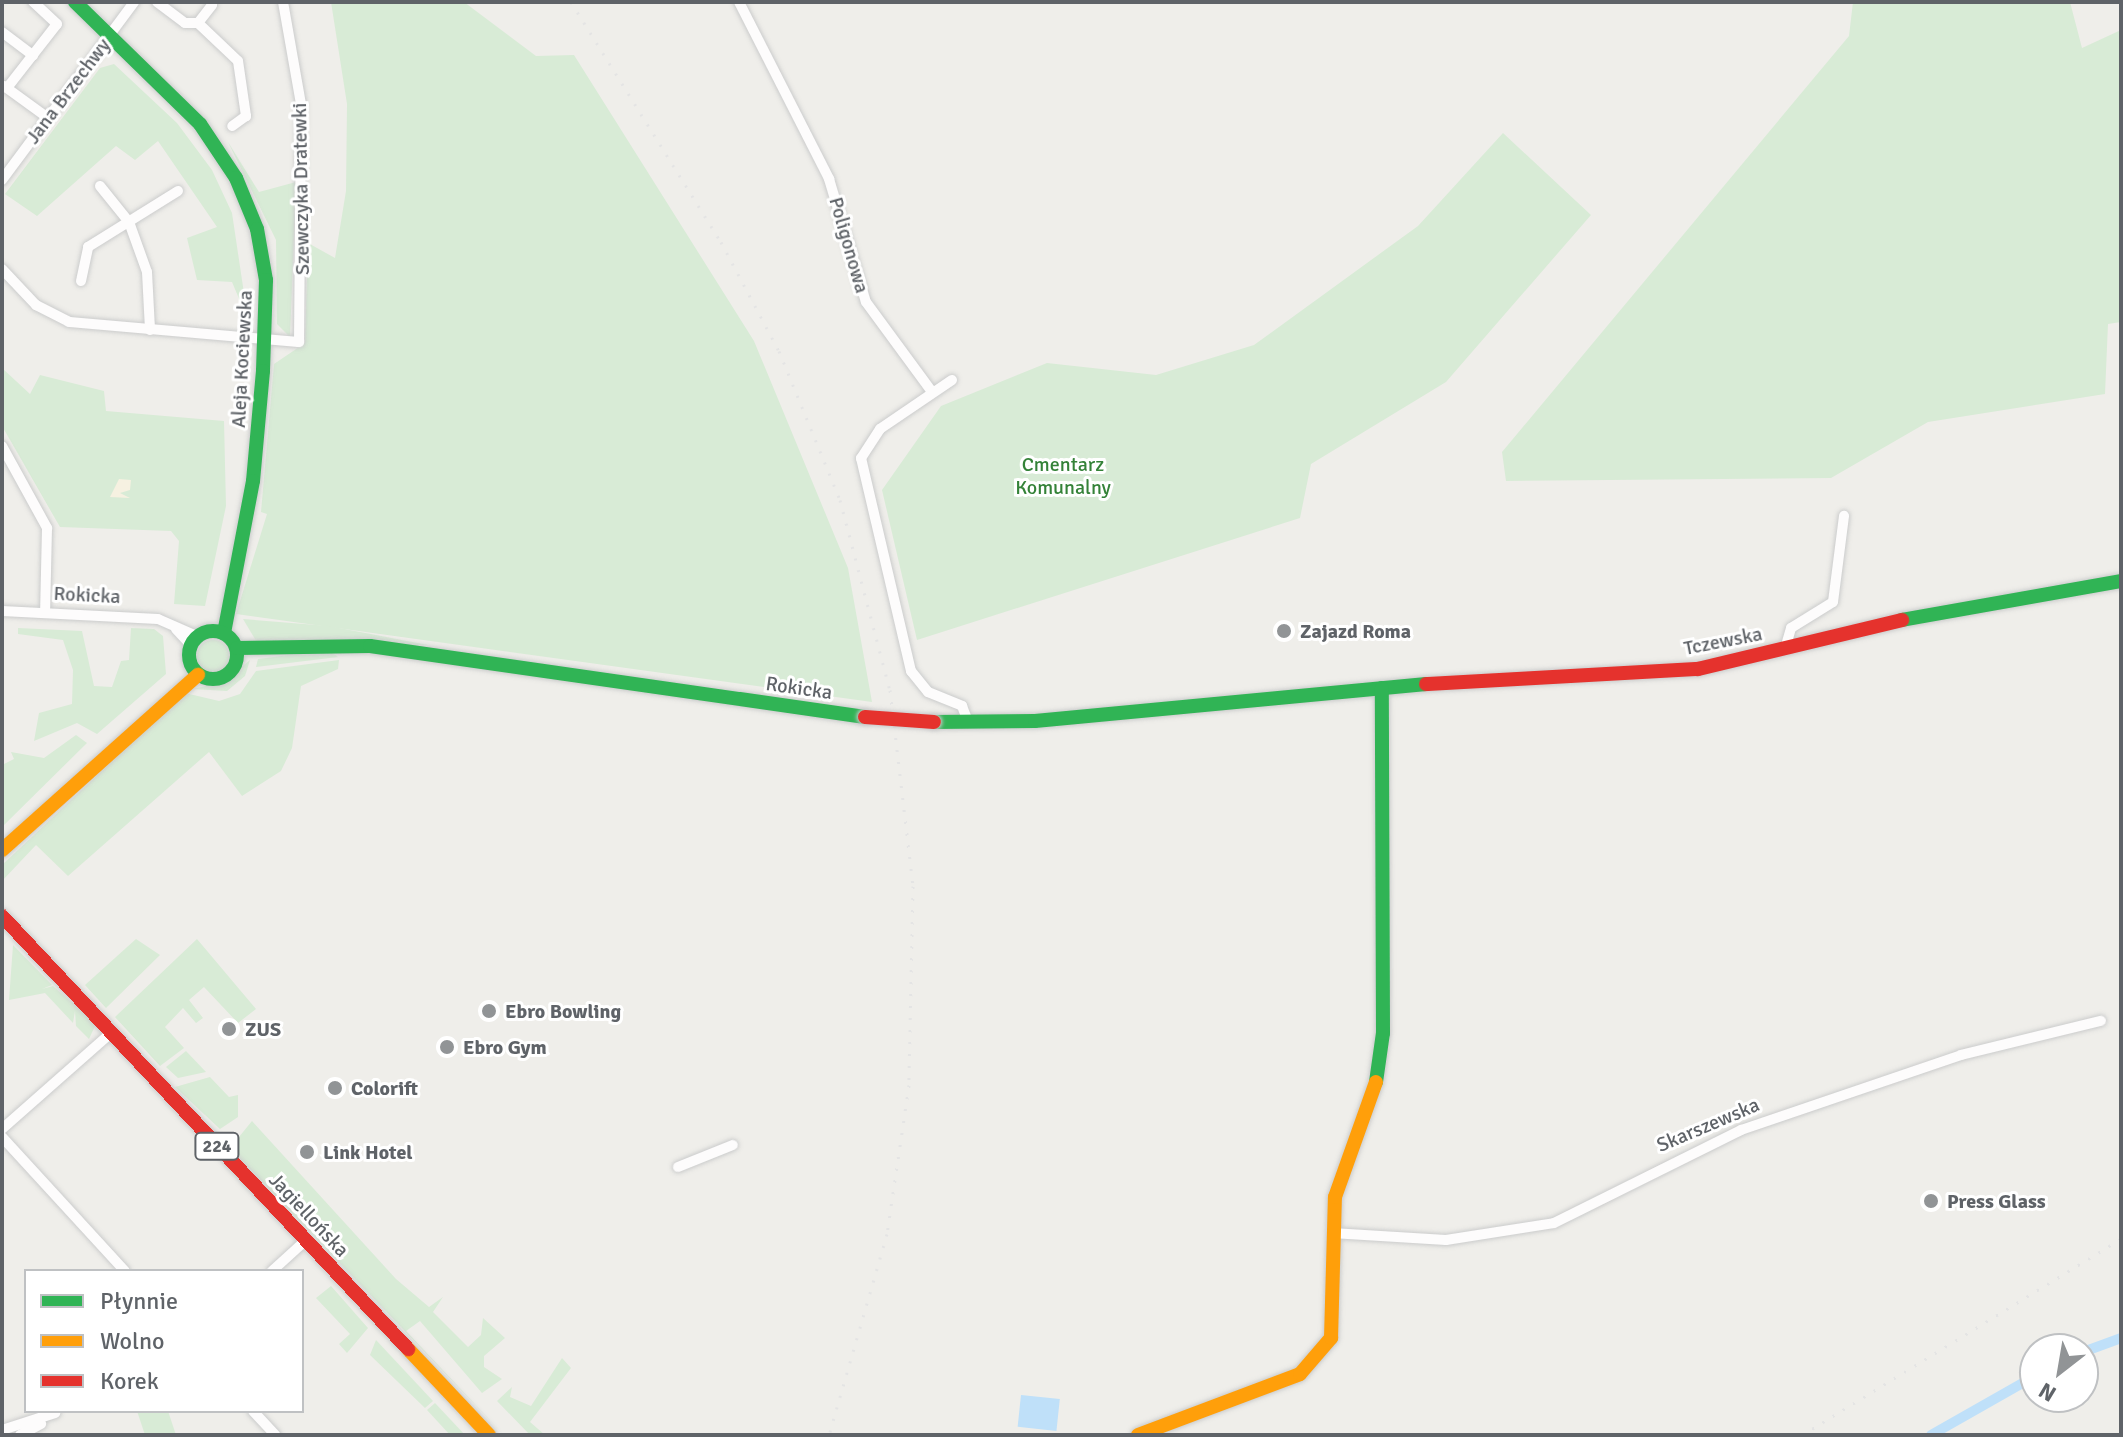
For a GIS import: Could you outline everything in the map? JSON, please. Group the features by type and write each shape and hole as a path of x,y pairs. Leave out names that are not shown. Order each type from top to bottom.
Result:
{"street":[{"path":"33,2 57,24 5,86 48,118"},
{"name":"Aleja Kociewska","path":"75,2 187,108 236,178 262,248 265,343 253,481 219,632"},
{"name":"Jana Brzechwy","path":"2,180 134,2"},
{"path":"157,2 185,23 198,23 238,61 246,116 232,126"},
{"name":"Szewczyka Dratewki","path":"2,269 36,305 65,321 265,343 294,344 303,336 301,104 283,2"},
{"name":"Poligonowa","path":"739,2 837,198 866,302 932,392"},
{"path":"198,23 212,5"},
{"path":"2,32 33,55"},
{"path":"100,186 129,222 147,272 150,330"},
{"path":"81,281 88,247 178,191"},
{"path":"952,380 869,441 863,474 911,671 928,692 962,706 968,722"},
{"path":"2,446 45,520 45,613"},
{"path":"1785,649 1791,628 1833,602 1844,516"},
{"name":"Tczewska","path":"1326,694 1382,688 1670,672 1785,649 1933,612 2121,581"},
{"name":"Rokicka","path":"2,611 169,622 194,640"},
{"path":"2,850 194,670 194,640 219,632 237,654 222,678 194,670"},
{"name":"Rokicka","path":"237,654 380,647 865,717 934,722 968,722 1326,694"},
{"path":"1138,1435 1315,1363 1335,1321 1332,1233 1340,1178 1381,1063 1382,688"},
{"name":"Jagiellońska","path":"2,916 489,1435"},
{"name":"Skarszewska","path":"1332,1233 1446,1240 1554,1223 1741,1130 1961,1055 2101,1021"},
{"path":"2,1129 112,1032"},
{"path":"2,1137 123,1269"},
{"path":"678,1167 733,1145"},
{"path":"274,1269 305,1241"},
{"path":"2,1430 55,1413"},
{"path":"20,1435 55,1413"},
{"path":"255,1413 275,1435"}],"green space":[{"path":"331,2 464,2 536,56 574,55 754,341 848,568 872,702 236,614 267,514 261,512 274,364 305,343 308,243 335,258 346,191 347,104"},
{"path":"1853,2 2070,2 2082,48 2121,30 2121,322 2108,324 2105,394 1928,422 1831,478 1506,481 1502,452 1849,36"},
{"path":"114,64 177,123 212,170 232,213 248,320 232,282 197,280 187,238 217,227 158,141 135,160 116,146 37,216 5,194 100,68"},
{"name":"Cmentarz Komunalny","path":"1503,133 1591,215 1446,382 1311,464 1300,518 917,640 882,490 941,406 1047,363 1156,375 1254,345 1418,226"},
{"path":"228,142 259,192 296,182 290,337 277,324 276,240"},
{"path":"2,368 30,394 40,375 104,391 106,411 224,421 226,506 205,606 174,604 179,541 171,531 60,527 2,426"},
{"path":"243,619 329,626 428,645 258,644"},
{"path":"18,628 82,631 94,686 112,687 121,661 129,660 131,628 154,629 163,636 166,674 97,734 77,723 34,741 39,713 72,704 73,670 63,640 18,634"},
{"path":"213,640 224,645 229,656 224,667 213,672 202,667 197,656 202,645"},
{"path":"328,650 338,657 256,667 258,659"},
{"path":"250,660 245,676 227,691 193,689 223,682"},
{"path":"339,660 338,669 301,686 292,748 281,771 242,796 209,752 68,876 36,845 2,881 2,865 185,693 219,701 240,694 256,671"},
{"path":"76,735 87,743 2,827 2,765 14,759 11,752 44,758"},
{"path":"136,939 160,955 106,1008 85,985"},
{"path":"197,939 256,1009 238,1023 204,987 189,1000 203,1018 196,1023 183,1008 165,1027 184,1048 160,1066 115,1017"},
{"path":"13,945 52,985 42,989 53,986 95,1026 89,1039 76,1026 75,1011 73,1023 45,993 9,1000"},
{"path":"186,1051 206,1072 178,1078 166,1067"},
{"path":"210,1077 229,1097 238,1095 238,1117 220,1129 175,1087"},
{"path":"252,1121 396,1279 429,1307 443,1297 433,1312 468,1347 481,1335 483,1318 505,1338 484,1356 484,1367 502,1379 482,1393 420,1321 406,1331 504,1435 230,1148"},
{"path":"331,1286 368,1328 347,1353 339,1344 350,1334 316,1298"},
{"path":"376,1340 433,1401 425,1408 370,1355"},
{"path":"562,1358 571,1368 530,1422 545,1435 530,1435 497,1401 512,1387 510,1397 531,1406"},
{"path":"435,1403 465,1435 450,1435 427,1410"},
{"path":"138,1413 169,1413 176,1435 145,1435"}],"sand":[{"path":"119,479 131,480 130,490 120,493 130,498 110,497"}],"water":[{"path":"1021,1395 1060,1399 1056,1431 1018,1427"}],"waterway":[{"path":"2099,1346 2121,1338"},
{"path":"1931,1435 2019,1385"}],"railway":[{"path":"571,2 721,242 779,351 840,500 890,690 913,886 909,1085 887,1234 829,1435"},
{"path":"1802,1435 2121,1239"}],"traffic: fast":[{"path":"75,2 200,124 236,178 257,229 266,280 263,371 253,481 224,633"},
{"path":"1902,620 2121,581"},
{"path":"213,631 222,632 230,638 236,646 237,655 236,664 230,672 222,678 213,679 204,678 196,672 190,664 189,655 190,646 196,638 204,632 213,631"},
{"path":"237,648 370,646 865,717"},
{"path":"934,722 1035,721 1426,684"},
{"path":"1376,1082 1383,1033 1382,688"}],"traffic: slow":[{"path":"2,850 198,675"},
{"path":"1138,1435 1300,1374 1331,1338 1335,1197 1376,1082"},
{"path":"408,1349 489,1435"}],"traffic: jam":[{"path":"1426,684 1698,669 1902,620"},
{"path":"865,717 934,722"},
{"path":"2,916 408,1349"}],"place":[{"name":"Zajazd Roma","path":"1284,631"},
{"name":"Ebro Bowling","path":"489,1011"},
{"name":"ZUS","path":"229,1029"},
{"name":"Ebro Gym","path":"447,1047"},
{"name":"Colorift","path":"335,1088"},
{"name":"Link Hotel","path":"307,1152"},
{"name":"Press Glass","path":"1931,1201"}]}
